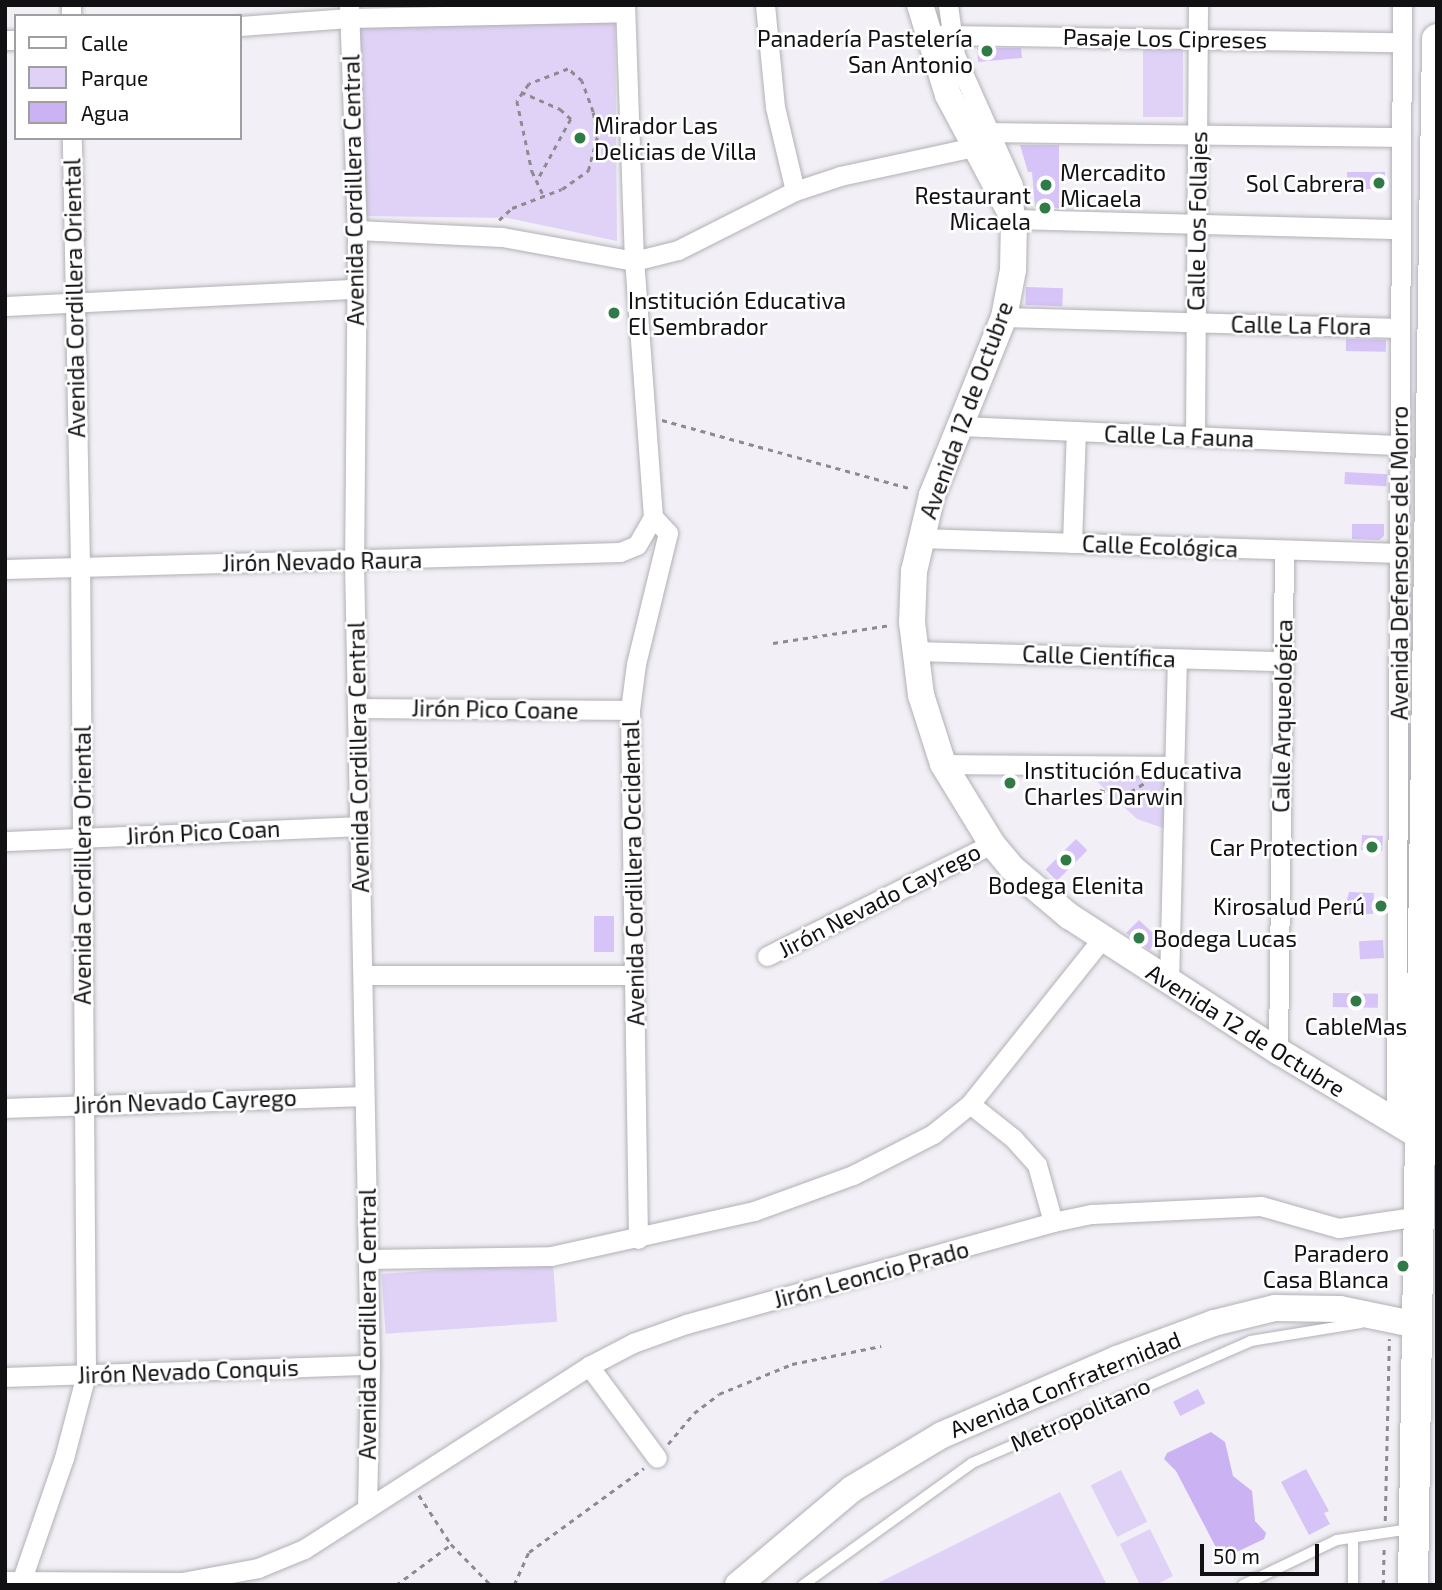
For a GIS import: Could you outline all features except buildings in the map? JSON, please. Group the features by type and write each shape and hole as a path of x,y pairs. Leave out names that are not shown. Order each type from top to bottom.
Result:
{"main road":[{"path":"1413,1585 1415,1323 1419,1216 1429,1138 1437,39"}],"street":[{"path":"765,5 775,107 795,191"},
{"path":"920,5 939,35 948,95 983,139 1014,219 1401,229"},
{"path":"939,35 948,5"},
{"name":"Calle Los Follajes","path":"1195,436 1198,5"},
{"name":"Avenida Defensores del Morro","path":"1396,1121 1401,229 1396,136 1402,5"},
{"path":"242,26 349,12 625,9"},
{"name":"Avenida Cordillera Occidental","path":"625,9 634,261 648,416 653,517 668,533 636,664 630,710 638,1240"},
{"name":"Avenida Cordillera Central","path":"349,12 357,289 354,561 370,1365 367,1509"},
{"name":"Pasaje Los Cipreses","path":"939,35 1402,42"},
{"path":"356,230 497,237 634,261 678,250 795,191 840,176 983,139 1197,134 1396,136"},
{"name":"Avenida Cordillera Oriental","path":"13,1582 64,1458 86,1374 80,565 72,305 72,140"},
{"name":"Avenida 12 de Octubre","path":"1014,219 1013,270 1004,317 932,495 920,538 912,622 921,695 943,764 992,844 1040,894 1101,940 1169,983 1278,1051 1429,1138"},
{"path":"5,306 72,305 357,289"},
{"name":"Calle La Flora","path":"1004,317 1400,328"},
{"path":"1400,401 1434,403"},
{"name":"Calle La Fauna","path":"959,426 1399,445"},
{"path":"1072,543 1076,431"},
{"name":"Jirón Nevado Raura","path":"5,569 620,552 637,545 653,517"},
{"name":"Calle Ecológica","path":"920,538 1399,554"},
{"name":"Calle Arqueológica","path":"1278,1051 1284,550"},
{"name":"Calle Científica","path":"915,651 1283,661"},
{"path":"1169,983 1177,659"},
{"name":"Jirón Pico Coane","path":"359,708 630,710"},
{"path":"943,764 1175,766"},
{"name":"Jirón Pico Coan","path":"5,841 359,826"},
{"name":"Jirón Nevado Cayrego","path":"766,956 992,844"},
{"path":"368,1259 551,1256 638,1240 754,1211 853,1175 933,1135 970,1104 1101,940"},
{"path":"363,975 634,975"},
{"name":"Jirón Nevado Cayrego","path":"5,1108 364,1096"},
{"path":"970,1104 1013,1138 1037,1165 1052,1222"},
{"name":"Jirón Leoncio Prado","path":"13,1582 182,1582 222,1577 304,1549 589,1366 686,1324 1052,1222 1092,1214 1261,1206 1339,1228 1419,1216"},
{"name":"Avenida Confraternidad","path":"738,1585 852,1489 942,1435 1117,1359 1214,1323 1275,1308 1340,1309 1415,1323"},
{"name":"Jirón Nevado Conquis","path":"5,1377 370,1365"},
{"path":"589,1366 657,1458"}],"lane":[{"name":"Metropolitano","path":"803,1585 972,1463 1118,1396 1251,1341 1309,1329 1415,1323"},
{"path":"1243,1585 1285,1563 1353,1538 1414,1529"},
{"path":"1353,1538 1353,1585"}],"path":[{"path":"497,237 499,219 512,208 576,183 588,171 597,137 593,112 582,81 568,69 546,74 520,92"},
{"path":"520,92 519,121 543,195"},
{"path":"520,92 560,109 571,119 537,181"},
{"path":"648,416 932,495"},
{"path":"773,643 912,622"},
{"path":"1100,790 1122,797 1132,795 1145,785 1155,766"},
{"path":"514,1585 529,1552 657,1458 694,1413 719,1394 792,1364 881,1346"},
{"path":"410,1481 451,1544 491,1585"},
{"path":"397,1585 451,1544"}],"green space":[{"path":"615,17 617,241 508,218 366,216 359,23"},
{"path":"1143,49 1183,49 1183,117 1143,117"},
{"path":"1166,771 1166,829 1137,819 1089,774"},
{"path":"553,1262 557,1322 386,1334 381,1274"},
{"path":"1121,1470 1147,1522 1117,1537 1091,1485"},
{"path":"1060,1492 1107,1585 874,1585"},
{"path":"1150,1529 1173,1576 1155,1585 1140,1585 1120,1544"}],"water":[{"path":"1211,1432 1225,1442 1233,1476 1252,1491 1255,1521 1266,1533 1264,1539 1222,1559 1176,1471 1164,1459 1167,1453"}],"place":[{"name":"Panadería Pastelería San Antonio","path":"987,51"},
{"name":"Mirador Las Delicias de Villa","path":"580,138"},
{"name":"Sol Cabrera","path":"1379,183"},
{"name":"Mercadito Micaela","path":"1046,185"},
{"name":"Restaurant Micaela","path":"1045,208"},
{"name":"Institución Educativa El Sembrador","path":"614,313"},
{"name":"Institución Educativa Charles Darwin","path":"1010,783"},
{"name":"Car Protection","path":"1372,847"},
{"name":"Bodega Elenita","path":"1066,860"},
{"name":"Kirosalud Perú","path":"1381,906"},
{"name":"Bodega Lucas","path":"1139,938"},
{"name":"CableMas","path":"1356,1001"},
{"name":"Paradero Casa Blanca","path":"1403,1266"}]}
